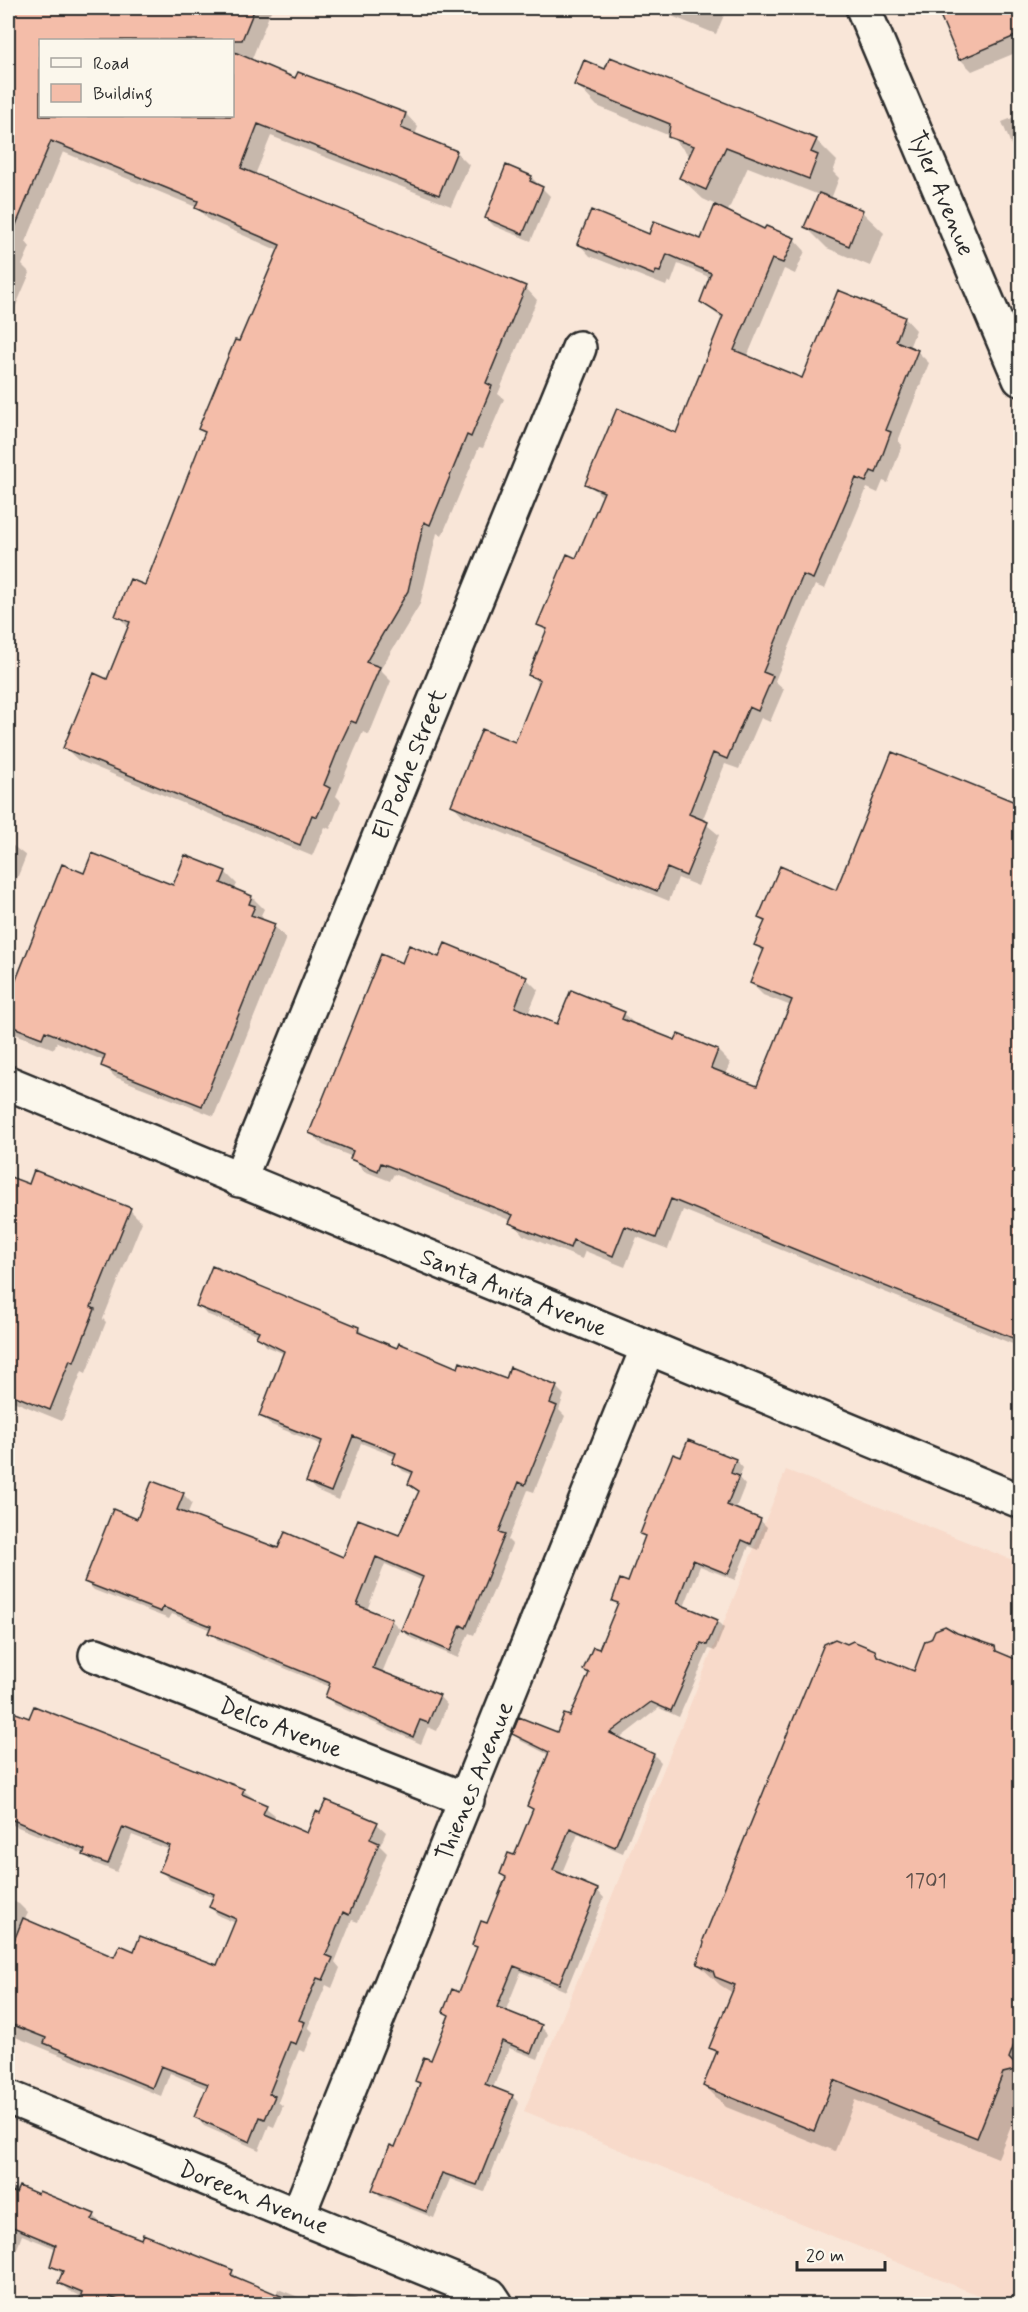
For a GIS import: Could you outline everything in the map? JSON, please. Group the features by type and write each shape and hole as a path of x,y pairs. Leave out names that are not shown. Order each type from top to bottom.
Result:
{"street":[{"name":"Tyler Avenue","path":"863,8 1020,379"},
{"name":"El Poche Street","path":"239,1180 579,348"},
{"name":"Santa Anita Avenue","path":"8,1083 1020,1501"},
{"name":"Thienes Avenue","path":"298,2215 648,1347"},
{"name":"Delco Avenue","path":"96,1654 466,1800"},
{"name":"Doreen Avenue","path":"8,2097 490,2295 496,2304"}],"shaded area":[{"path":"786,1470 1020,1563 1020,2304 1000,2304 524,2111"}],"building":[{"path":"14,8 255,8 242,40 39,39 39,117 234,117 234,52 295,78 298,72 406,113 401,128 457,151 439,195 258,124 241,168 526,286 486,383 492,386 471,437 467,435 430,525 424,522 408,591 366,662 380,667 356,723 351,721 342,740 324,785 330,788 317,817 312,815 300,845 63,748 94,673 107,679 130,622 115,616 130,579 145,585 205,432 198,429 235,340 239,341 280,245 195,208 198,201 51,141 8,244 8,22"},
{"path":"937,8 1020,8 1020,34 959,60"},
{"path":"610,57 817,139 811,152 818,155 809,179 726,147 706,190 679,178 694,146 668,137 670,124 574,85 584,60 605,69"},
{"path":"506,165 532,176 530,181 543,187 523,234 485,218"},
{"path":"819,193 863,210 849,246 804,227"},
{"path":"715,205 764,229 766,226 795,238 783,263 772,259 734,350 802,378 838,290 905,317 896,341 918,350 886,430 891,432 876,473 871,471 866,482 856,478 813,579 803,575 763,672 773,676 758,711 749,707 727,759 713,753 689,814 708,822 686,876 667,868 657,891 451,805 482,729 515,742 540,680 528,675 547,629 537,625 567,554 576,558 604,492 585,484 617,408 676,433 723,316 700,302 711,273 667,254 660,272 656,271 654,275 577,244 591,210 649,234 654,221 701,239"},
{"path":"892,752 1020,804 1020,1341 671,1199 656,1238 625,1226 613,1256 573,1240 570,1248 509,1223 513,1215 381,1163 378,1171 350,1159 353,1151 309,1133 381,954 402,963 409,945 439,957 445,943 527,977 515,1007 557,1024 571,990 625,1012 622,1019 675,1040 678,1034 718,1050 711,1068 757,1086 792,1000 750,983 764,949 754,945 765,921 758,918 780,866 836,890"},
{"path":"92,853 173,885 185,855 226,871 221,883 252,896 249,904 255,906 251,915 275,924 202,1106 101,1066 105,1055 45,1031 42,1038 8,1025 8,1000 62,864 84,873"},
{"path":"34,1170 131,1208 91,1307 95,1309 74,1362 70,1360 50,1410 8,1393 8,1176 29,1184"},
{"path":"212,1266 359,1327 358,1332 397,1348 399,1343 458,1368 460,1362 506,1379 510,1367 557,1386 550,1403 557,1406 525,1485 519,1482 499,1532 505,1534 466,1628 461,1625 450,1651 401,1630 423,1577 376,1557 357,1605 392,1619 373,1668 440,1695 428,1723 420,1720 413,1737 325,1697 330,1683 208,1633 211,1626 163,1607 161,1612 84,1582 113,1509 137,1519 152,1481 184,1493 177,1510 278,1548 285,1532 343,1557 358,1519 399,1535 419,1491 408,1484 413,1472 392,1463 396,1453 353,1436 331,1492 306,1482 322,1441 259,1416 284,1351 256,1337 259,1331 196,1306"},
{"path":"688,1440 736,1459 731,1473 739,1476 727,1505 761,1519 751,1544 742,1540 728,1574 693,1560 677,1603 718,1620 707,1645 701,1643 671,1711 651,1702 610,1733 654,1754 615,1847 570,1828 553,1870 598,1889 559,1984 514,1966 497,2007 542,2025 531,2053 502,2041 485,2084 513,2095 477,2185 442,2173 427,2212 372,2190 390,2145 395,2147 420,2083 415,2081 424,2057 431,2060 449,2015 443,2012 452,1989 459,1992 477,1947 472,1945 481,1921 487,1923 506,1877 500,1874 508,1853 514,1855 533,1809 527,1806 549,1752 512,1734 519,1717 557,1732 564,1714 570,1716 589,1673 583,1670 593,1647 599,1649 618,1603 612,1601 620,1579 628,1582 645,1536 640,1534 673,1454 681,1457"},
{"path":"945,1626 957,1633 995,1646 996,1651 1020,1661 1020,2029 1009,2058 1019,2069 1003,2073 977,2138 834,2080 814,2131 703,2086 717,2051 709,2048 735,1985 715,1977 713,1971 697,1964 703,1940 824,1644 835,1639 847,1644 853,1641 875,1650 877,1656 914,1671 925,1641 931,1639 935,1630"},
{"path":"34,1706 244,1789 242,1794 267,1805 263,1814 307,1833 316,1811 320,1813 326,1800 378,1822 370,1839 379,1843 349,1915 343,1912 326,1955 333,1958 323,1980 317,1978 299,2020 305,2022 296,2044 290,2042 269,2094 275,2096 265,2119 260,2117 250,2142 194,2117 208,2084 161,2066 152,2088 44,2043 46,2038 8,2023 8,1956 23,1918 114,1957 120,1945 134,1951 140,1936 217,1965 236,1919 209,1907 214,1894 159,1871 170,1846 123,1827 108,1864 83,1855 85,1850 8,1818 8,1710 29,1718"},
{"path":"19,2186 38,2194 39,2191 95,2214 92,2220 141,2239 143,2234 233,2270 231,2275 300,2304 129,2304 110,2297 107,2304 78,2304 82,2293 58,2283 63,2271 50,2266 56,2245 8,2225 8,2190 16,2193"}]}
